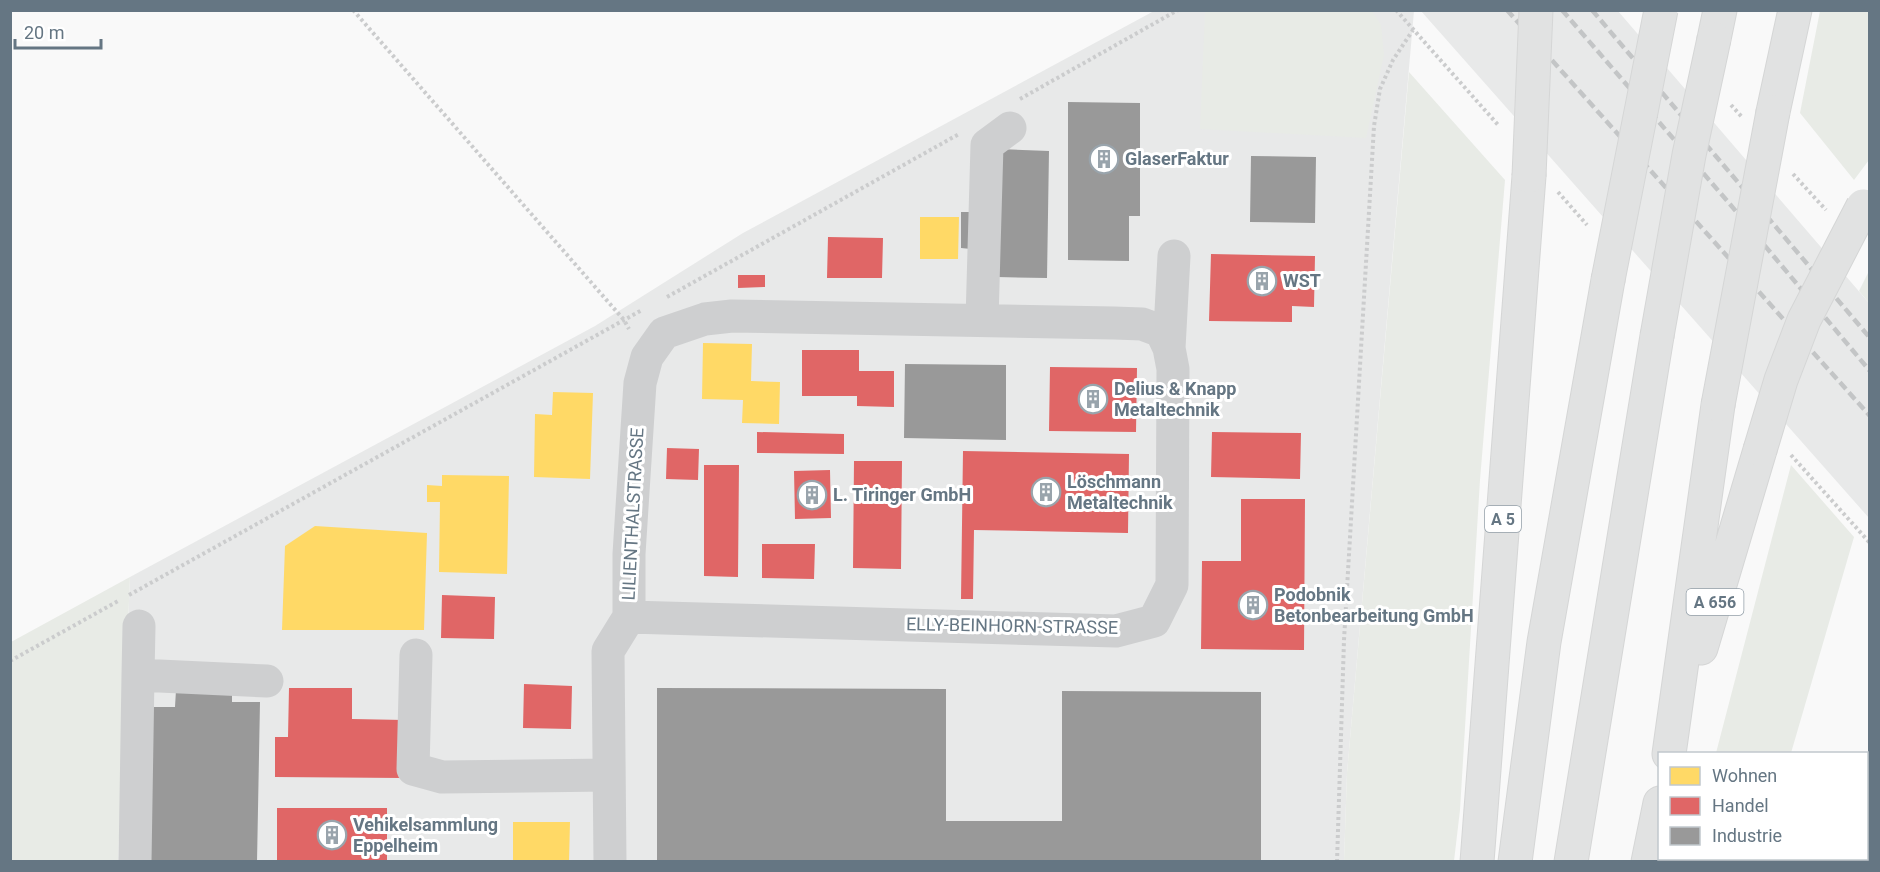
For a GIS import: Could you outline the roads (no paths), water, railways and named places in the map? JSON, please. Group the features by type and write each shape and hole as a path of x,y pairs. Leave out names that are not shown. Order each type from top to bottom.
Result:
{"highway":[{"name":"A 5","path":"1477,861 1529,176 1536,10"},
{"path":"1515,861 1544,642 1608,280 1661,10"},
{"path":"1669,752 1718,405 1773,112 1795,10"},
{"path":"1571,861 1657,336 1689,154 1717,25"},
{"name":"A 656","path":"1669,752 1781,380 1804,321 1866,201"},
{"path":"1648,861 1658,808"}],"street":[{"path":"1011,116 987,145 982,321 1142,324 1161,332 1170,348"},
{"name":"ELLY-BEINHORN-STRASSE","path":"628,617 1116,632 1154,621 1172,585 1173,369 1170,348 1174,256"},
{"name":"LILIENTHALSTRASSE","path":"610,861 608,651 628,617 629,554 640,383 647,357 664,333 705,319 732,316 982,321"},
{"path":"135,861 139,626"},
{"path":"416,655 413,769 442,777 609,775"},
{"path":"138,675 267,681"}],"railway":[{"path":"1507,10 1870,416"},
{"path":"1562,10 1870,371"},
{"path":"1592,10 1870,338"}],"place":[{"name":"GlaserFaktur","path":"1104,159"},
{"name":"WST","path":"1262,281"},
{"name":"Delius & Knapp Metaltechnik","path":"1093,399"},
{"name":"Löschmann Metaltechnik","path":"1046,492"},
{"name":"L. Tiringer GmbH","path":"812,495"},
{"name":"Podobnik Betonbearbeitung GmbH","path":"1253,605"},
{"name":"Vehikelsammlung Eppelheim","path":"332,835"}]}
